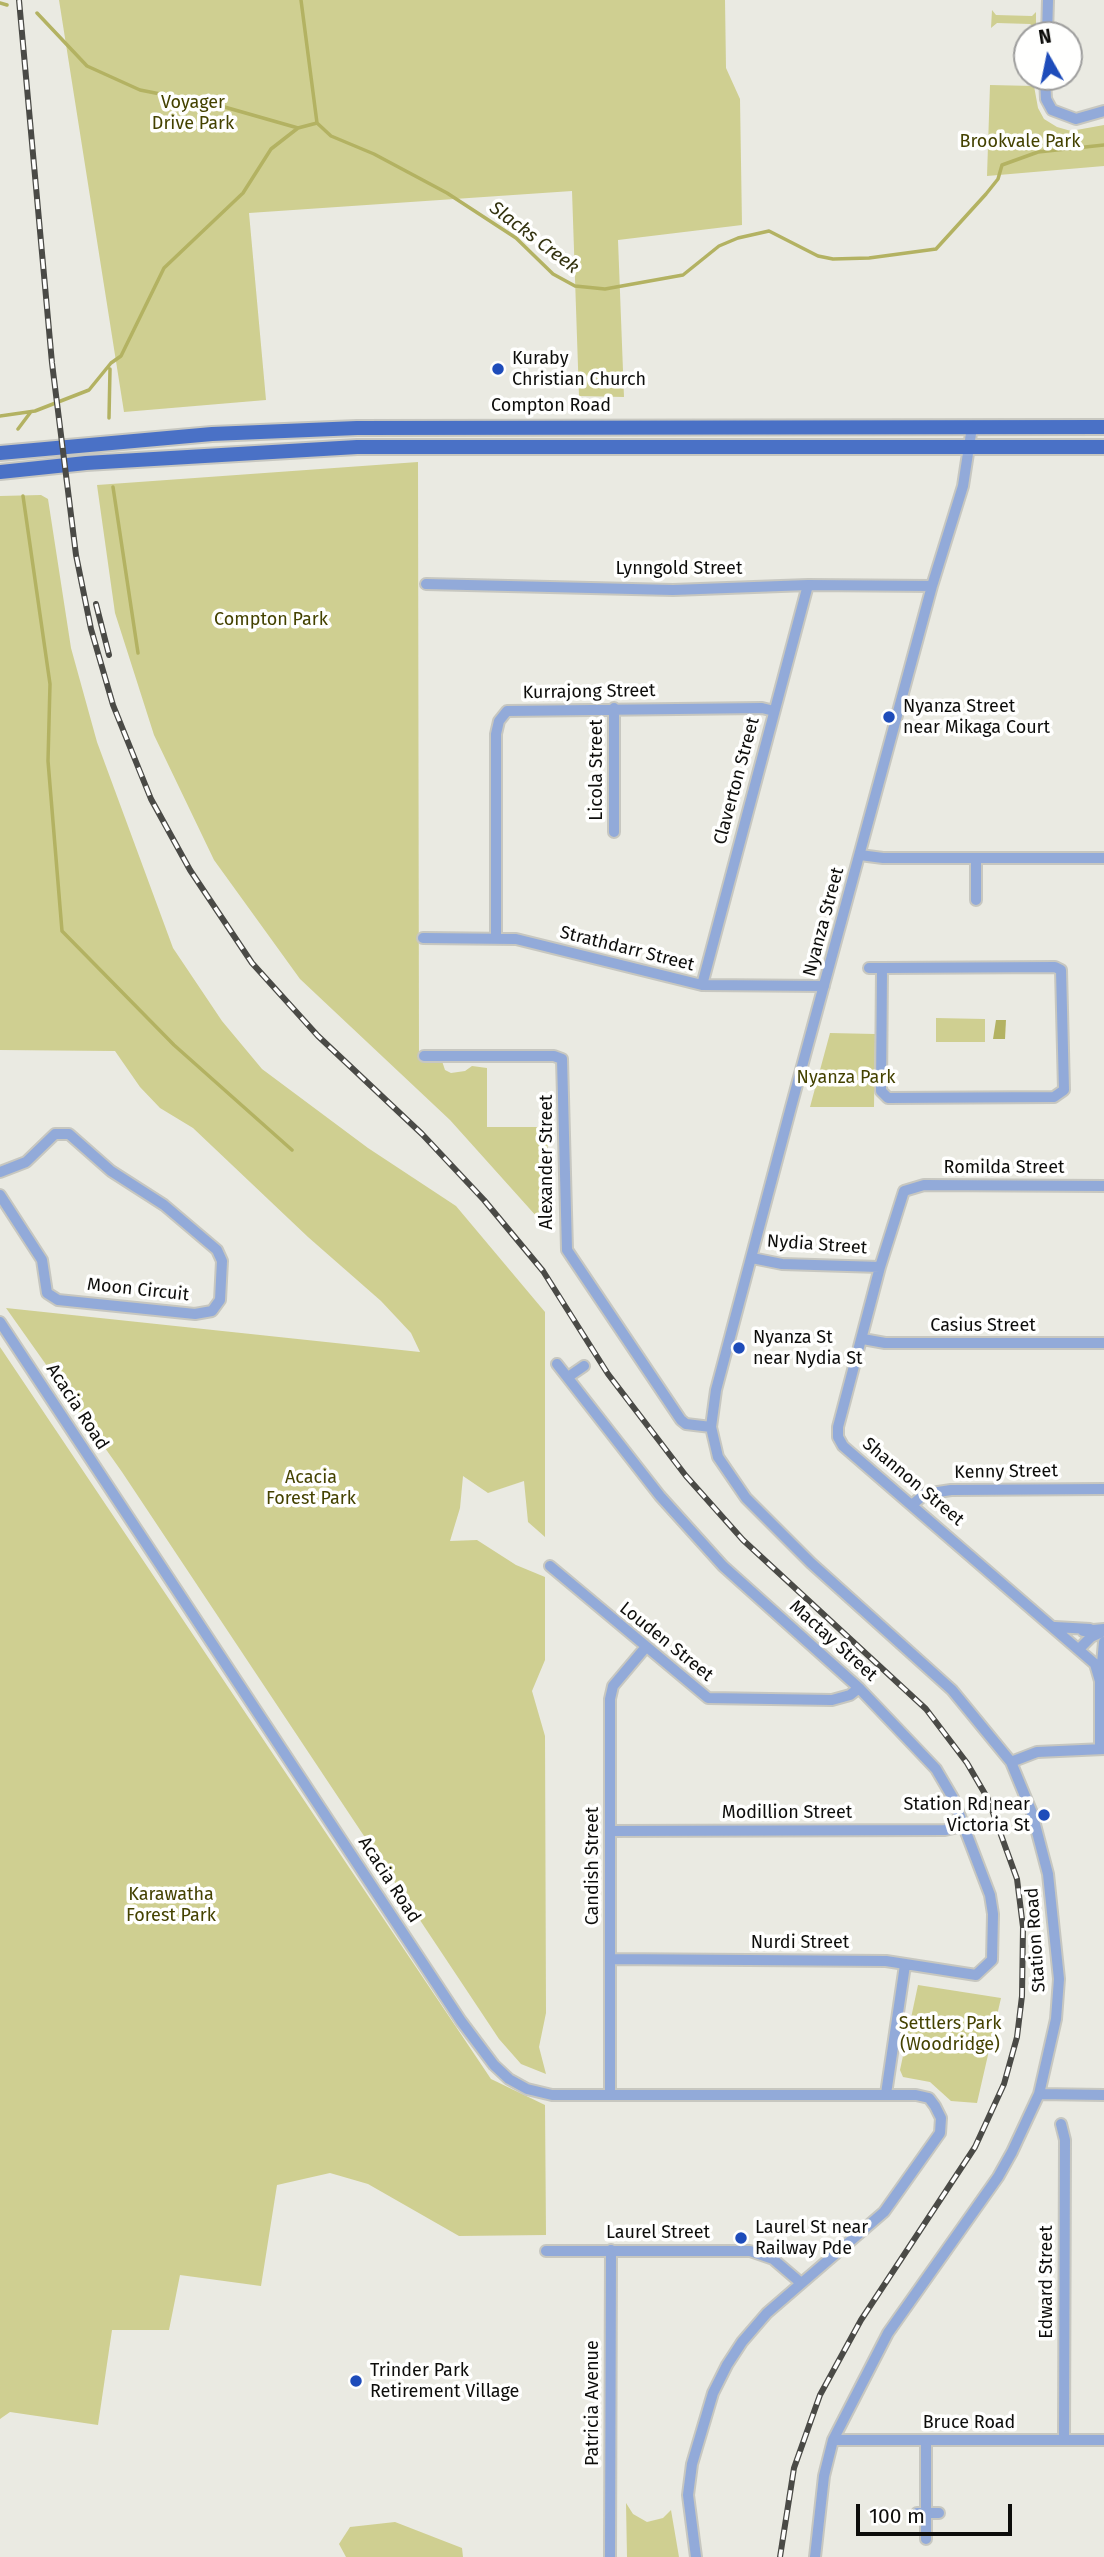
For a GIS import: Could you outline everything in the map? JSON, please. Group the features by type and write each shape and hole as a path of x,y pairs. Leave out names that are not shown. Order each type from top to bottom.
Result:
{"main road":[{"name":"Compton Road","path":"0,453 253,432 434,426 1104,427"},
{"path":"253,432 256,442 273,443 286,451"},
{"path":"0,472 86,463 286,451 565,445 1104,447"}],"street":[{"path":"1047,21 1048,0"},
{"path":"1046,91 1046,99 1052,110 1076,119 1104,111"},
{"name":"Nyanza Street","path":"711,1427 716,1390 824,986 932,586 963,486 972,427"},
{"name":"Lynngold Street","path":"426,584 673,590 808,585 932,586"},
{"name":"Claverton Street","path":"702,985 808,585"},
{"name":"Kurrajong Street","path":"496,937 496,734 499,721 507,711 762,708 774,711"},
{"name":"Licola Street","path":"614,709 614,832"},
{"path":"860,855 976,859 1104,858"},
{"path":"976,859 976,900"},
{"name":"Strathdarr Street","path":"423,938 516,939 702,985 824,986"},
{"path":"869,968 882,968 1061,970 1064,1090 1055,1097 888,1098 881,1091 882,968"},
{"name":"Alexander Street","path":"424,1056 554,1056 562,1059 567,1250 681,1420 686,1424 711,1427"},
{"name":"Moon Circuit","path":"0,1172 32,1158 55,1134 69,1134 111,1171 164,1205 217,1250 222,1261 219,1300 212,1311 195,1314 58,1300 47,1293 42,1260 0,1195"},
{"name":"Romilda Street","path":"904,1191 924,1185 1104,1186"},
{"name":"Shannon Street","path":"904,1191 880,1266 838,1427 838,1437 844,1446 1075,1646 1096,1666 1100,1681"},
{"name":"Nydia Street","path":"752,1258 782,1264 880,1266"},
{"name":"Acacia Road","path":"0,1322 445,1998 494,2065 527,2090 552,2095 886,2094 929,2098 941,2118 940,2133 884,2212 801,2283"},
{"name":"Casius Street","path":"863,1339 885,1343 1104,1343"},
{"name":"Mactay Street","path":"558,1364 660,1496 723,1566 859,1688 936,1769 953,1798 990,1895 993,1914 992,1960 986,1969"},
{"path":"568,1377 584,1366"},
{"name":"Station Road","path":"711,1427 718,1457 746,1498 811,1563 952,1690 1011,1762 1032,1813 1048,1874 1058,1947 1056,2019 1039,2094 998,2177 888,2333 833,2440 824,2476 815,2557"},
{"name":"Kenny Street","path":"913,1504 925,1494 951,1490 1104,1489"},
{"name":"Louden Street","path":"550,1566 698,1692 719,1700 832,1700 849,1695 859,1688"},
{"path":"1050,1624 1064,1629 1104,1630"},
{"path":"1075,1646 1090,1629"},
{"path":"1075,1646 1104,1630"},
{"path":"1011,1762 1037,1752 1102,1749 1100,1681 1104,1642"},
{"name":"Candish Street","path":"610,2095 610,1699 613,1686 645,1648"},
{"name":"Modillion Street","path":"610,1831 944,1830 963,1826"},
{"name":"Nurdi Street","path":"610,1959 886,1961 964,1976 976,1975 986,1969"},
{"path":"886,2094 905,1965"},
{"path":"1039,2094 1104,2095"},
{"name":"Edward Street","path":"1061,2124 1065,2140 1064,2440"},
{"name":"Patricia Avenue","path":"610,2557 611,2250"},
{"name":"Laurel Street","path":"546,2251 750,2251 773,2259 801,2283"},
{"path":"696,2557 688,2496 698,2442 713,2393 742,2342 767,2313 801,2283"},
{"name":"Bruce Road","path":"833,2440 1104,2440"},
{"path":"926,2440 922,2512 926,2539"},
{"path":"922,2512 939,2513"}],"green space":[{"name":"Voyager Drive Park","path":"59,0 725,0 726,68 740,99 742,225 618,240 624,397 579,396 572,191 249,213 266,400 124,412"},
{"path":"992,10 996,15 1032,16 1036,12 1036,21 997,23 991,28"},
{"name":"Brookvale Park","path":"990,85 1013,86 1013,91 1035,91 1038,108 1044,119 1057,127 1071,131 1104,125 1104,166 987,176"},
{"name":"Compton Park","path":"418,462 419,1060 442,1061 445,1070 451,1073 465,1071 472,1066 487,1068 487,1127 548,1127 546,1227 450,1120 300,979 214,860 154,735 115,613 97,485"},
{"name":"Acacia Forest Park","path":"41,495 48,499 71,648 97,742 173,948 222,1021 262,1069 368,1148 456,1206 545,1312 545,1537 528,1522 524,1481 488,1493 463,1476 460,1508 450,1541 477,1540 516,1565 545,1577 545,1660 532,1691 545,1736 546,2013 539,2047 546,2074 521,2064 499,2039 122,1472 6,1308 420,1352 411,1333 381,1301 308,1237 193,1128 160,1108 140,1087 115,1051 0,1050 0,496"},
{"path":"936,1018 985,1019 985,1042 936,1042"},
{"name":"Nyanza Park","path":"830,1033 875,1034 874,1107 810,1107"},
{"name":"Karawatha Forest Park","path":"0,1347 491,2079 545,2105 546,2235 459,2236 368,2184 330,2173 277,2185 261,2286 180,2275 169,2330 112,2330 98,2425 10,2412 0,2419"},
{"name":"Settlers Park (Woodridge)","path":"918,1985 1001,1998 977,2103 951,2101 930,2082 903,2077 900,2070"},
{"path":"626,2503 633,2514 647,2522 663,2518 671,2510 679,2557 627,2557"},
{"path":"395,2522 462,2548 463,2557 346,2557 339,2544 350,2527"}],"shaded area":[{"path":"996,1020 1006,1020 1005,1039 993,1039"}],"waterway":[{"path":"301,0 317,123"},
{"path":"0,3 7,5"},
{"path":"37,13 87,66 140,90 221,106 298,128"},
{"name":"Slacks Creek","path":"0,416 35,411 89,390 111,363 121,356 164,268 243,193 271,149 298,128 317,123 331,136 374,154 447,193 516,238 553,274 575,286 605,289 683,275 719,246 738,238 769,231 818,256 833,259 869,258 936,249 998,179 1002,165 1038,152 1104,145"},
{"path":"109,418 110,369"},
{"path":"18,429 30,413"},
{"path":"113,487 138,653"},
{"path":"23,496 50,684 48,761 62,931 174,1045 292,1150"}],"railway":[{"path":"19,0 52,363 76,555 91,629 113,705 151,799 190,870 252,963 318,1036 422,1134 484,1200 543,1271 608,1374 686,1476 743,1540 926,1709 967,1763 988,1799 1017,1879 1023,1927 1022,1996 1017,2037 1004,2084 975,2147 861,2320 820,2395 794,2468 780,2557"},
{"path":"96,604 109,655"}],"place":[{"name":"Kuraby Christian Church","path":"498,369"},
{"name":"Nyanza Street near Mikaga Court","path":"889,717"},
{"name":"Nyanza St near Nydia St","path":"739,1348"},
{"name":"Station Rd near Victoria St","path":"1044,1815"},
{"name":"Laurel St near Railway Pde","path":"741,2238"},
{"name":"Trinder Park Retirement Village","path":"356,2381"}]}
